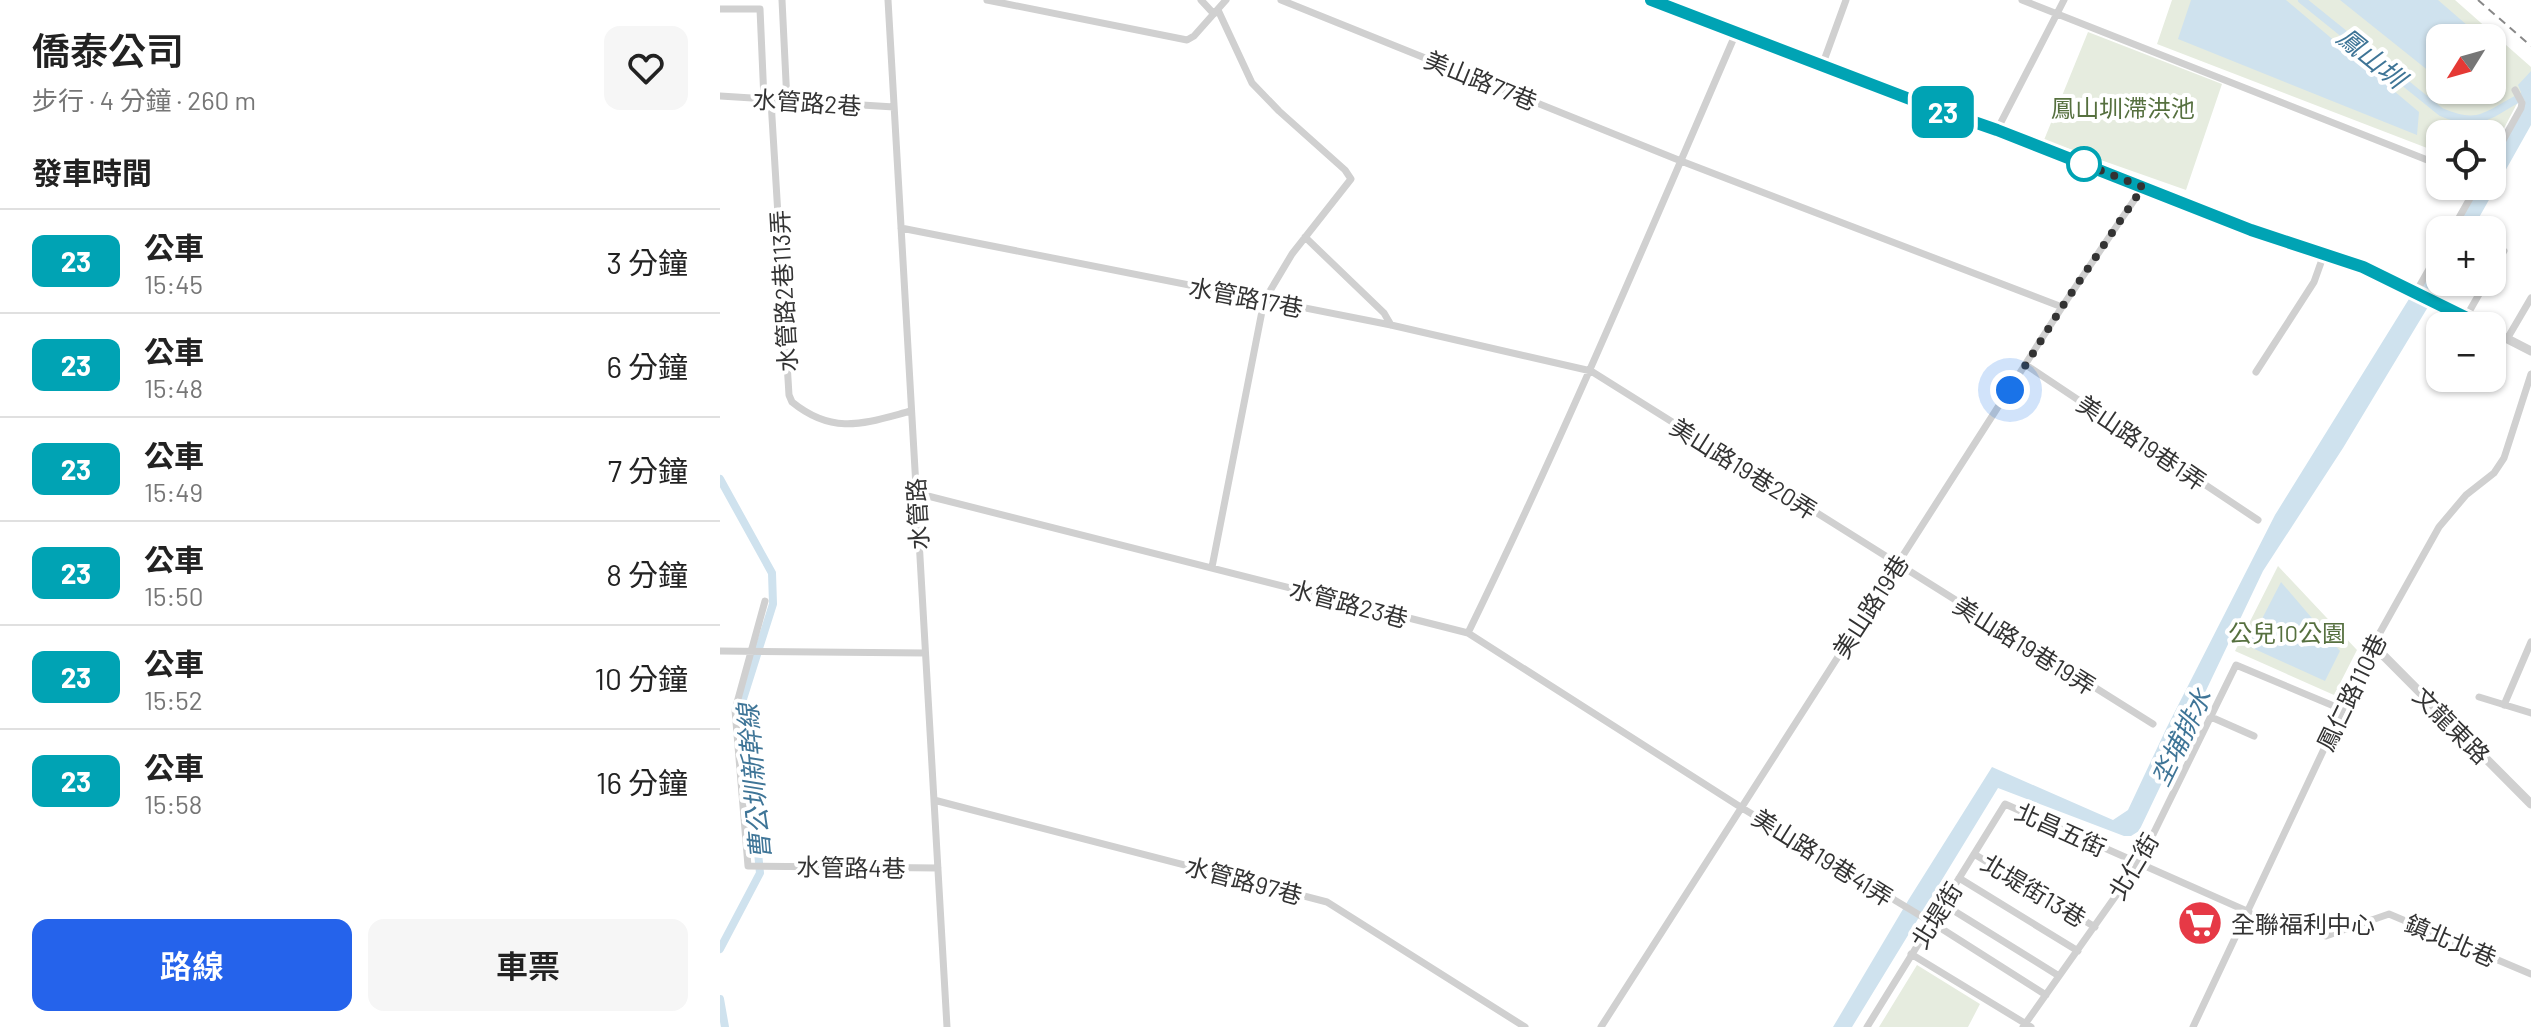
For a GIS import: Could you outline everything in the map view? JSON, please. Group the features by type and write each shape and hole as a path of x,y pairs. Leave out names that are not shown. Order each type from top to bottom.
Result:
{"street":[{"path":"782,0 787,102"},
{"name":"水管路","path":"888,0 947,1027"},
{"path":"987,0 1179,40 1194,36 1226,0"},
{"path":"1201,0 1216,12 1252,83 1351,179 1305,237 1264,301 1212,567"},
{"name":"美山路77巷","path":"1281,0 1681,161 2062,307"},
{"path":"1651,0 1997,130 2251,230 2363,267 2456,312"},
{"path":"1822,66 1846,0"},
{"path":"2022,0 2426,159"},
{"path":"1997,130 2064,0"},
{"path":"720,9 760,9 768,101"},
{"path":"1468,633 1591,371 1736,33"},
{"name":"水管路2巷","path":"720,96 894,107"},
{"path":"2506,135 2521,108 2518,96"},
{"name":"水管路2巷113弄","path":"768,101 789,395 792,402 832,424 853,426 911,411"},
{"name":"美山路19巷","path":"1601,1027 2062,307 2143,187"},
{"name":"水管路17巷","path":"901,228 1391,325 1591,371"},
{"path":"1305,237 1384,313 1391,325"},
{"path":"2256,372 2314,282 2324,254"},
{"path":"2418,293 2426,277"},
{"path":"2531,298 2507,339 2531,351"},
{"name":"美山路19巷1弄","path":"2026,365 2258,520"},
{"name":"美山路19巷20弄","path":"1591,371 1896,565"},
{"name":"鳳仁路110巷","path":"2193,1027 2373,645 2439,527 2466,495 2494,473 2504,458 2531,374"},
{"name":"水管路23巷","path":"916,493 1468,633 1742,808"},
{"name":"美山路19巷19弄","path":"1896,565 2153,724"},
{"path":"752,652 765,601"},
{"path":"2504,705 2531,642"},
{"name":"文龍東路","path":"2373,645 2531,804"},
{"path":"720,651 925,653"},
{"name":"水管路4巷","path":"752,652 735,710 747,863 750,867 938,868"},
{"name":"北仁街","path":"2026,1026 2139,863 2236,665 2341,709"},
{"path":"2479,697 2531,713"},
{"path":"2211,717 2254,736"},
{"name":"水管路97巷","path":"934,800 1327,902 1525,1027"},
{"name":"北昌五街","path":"2005,804 2249,912"},
{"name":"北堤街","path":"1867,1027 1928,921 1943,904 2005,804"},
{"name":"美山路19巷41弄","path":"1742,808 2046,995"},
{"name":"北堤街13巷","path":"1974,854 2095,927"},
{"path":"1959,878 2078,951"},
{"path":"1943,904 2059,976"},
{"name":"鎮北北巷","path":"2326,936 2389,914 2531,974"},
{"path":"1911,954 2026,1026"}],"green space":[{"name":"鳳山圳滯洪池","path":"2172,0 2455,0 2482,24 2426,24 2426,104 2506,104 2506,45 2531,67 2531,77 2506,124 2506,120 2426,120 2426,148 2157,44"},
{"name":"鳳山圳滯洪池","path":"2088,32 2222,84 2186,190 2044,140"},
{"name":"公兒10公園","path":"2278,566 2357,650 2334,695 2235,651"},
{"path":"1917,965 1980,1004 1968,1027 1879,1027"}],"water":[{"path":"2191,0 2286,0 2419,112 2417,135 2178,39"},
{"path":"2340,0 2438,0 2466,24 2426,24 2426,69"},
{"path":"2531,71 2531,125 2506,169 2506,135 2525,102 2518,85"},
{"path":"2468,200 2489,200 2480,216 2459,216"},
{"name":"坔埔排水","path":"2426,272 2426,296 2435,296 2343,448 2263,571 2139,831 2124,836 1998,788 1852,1027 1833,1027 1992,767 2113,820 2128,810 2275,515"},
{"path":"2281,582 2340,651 2325,681 2248,646"}],"waterway":[{"name":"鳳山圳","path":"2302,0 2441,112 2456,118 2479,118 2531,93"},
{"name":"曹公圳新幹線","path":"720,479 772,573 773,604 743,699 760,873 720,949"},
{"name":"曹公圳新幹線","path":"720,999 725,1027"}],"railway":[{"path":"2478,0 2531,46"}],"bus line":[{"name":"23","path":"1651,0 1997,130 2251,230 2363,267 2456,312"}],"place":[{"name":"全聯福利中心","path":"2200,923"}],"route":[{"path":"2010,390 2143,187 2084,164"}]}
